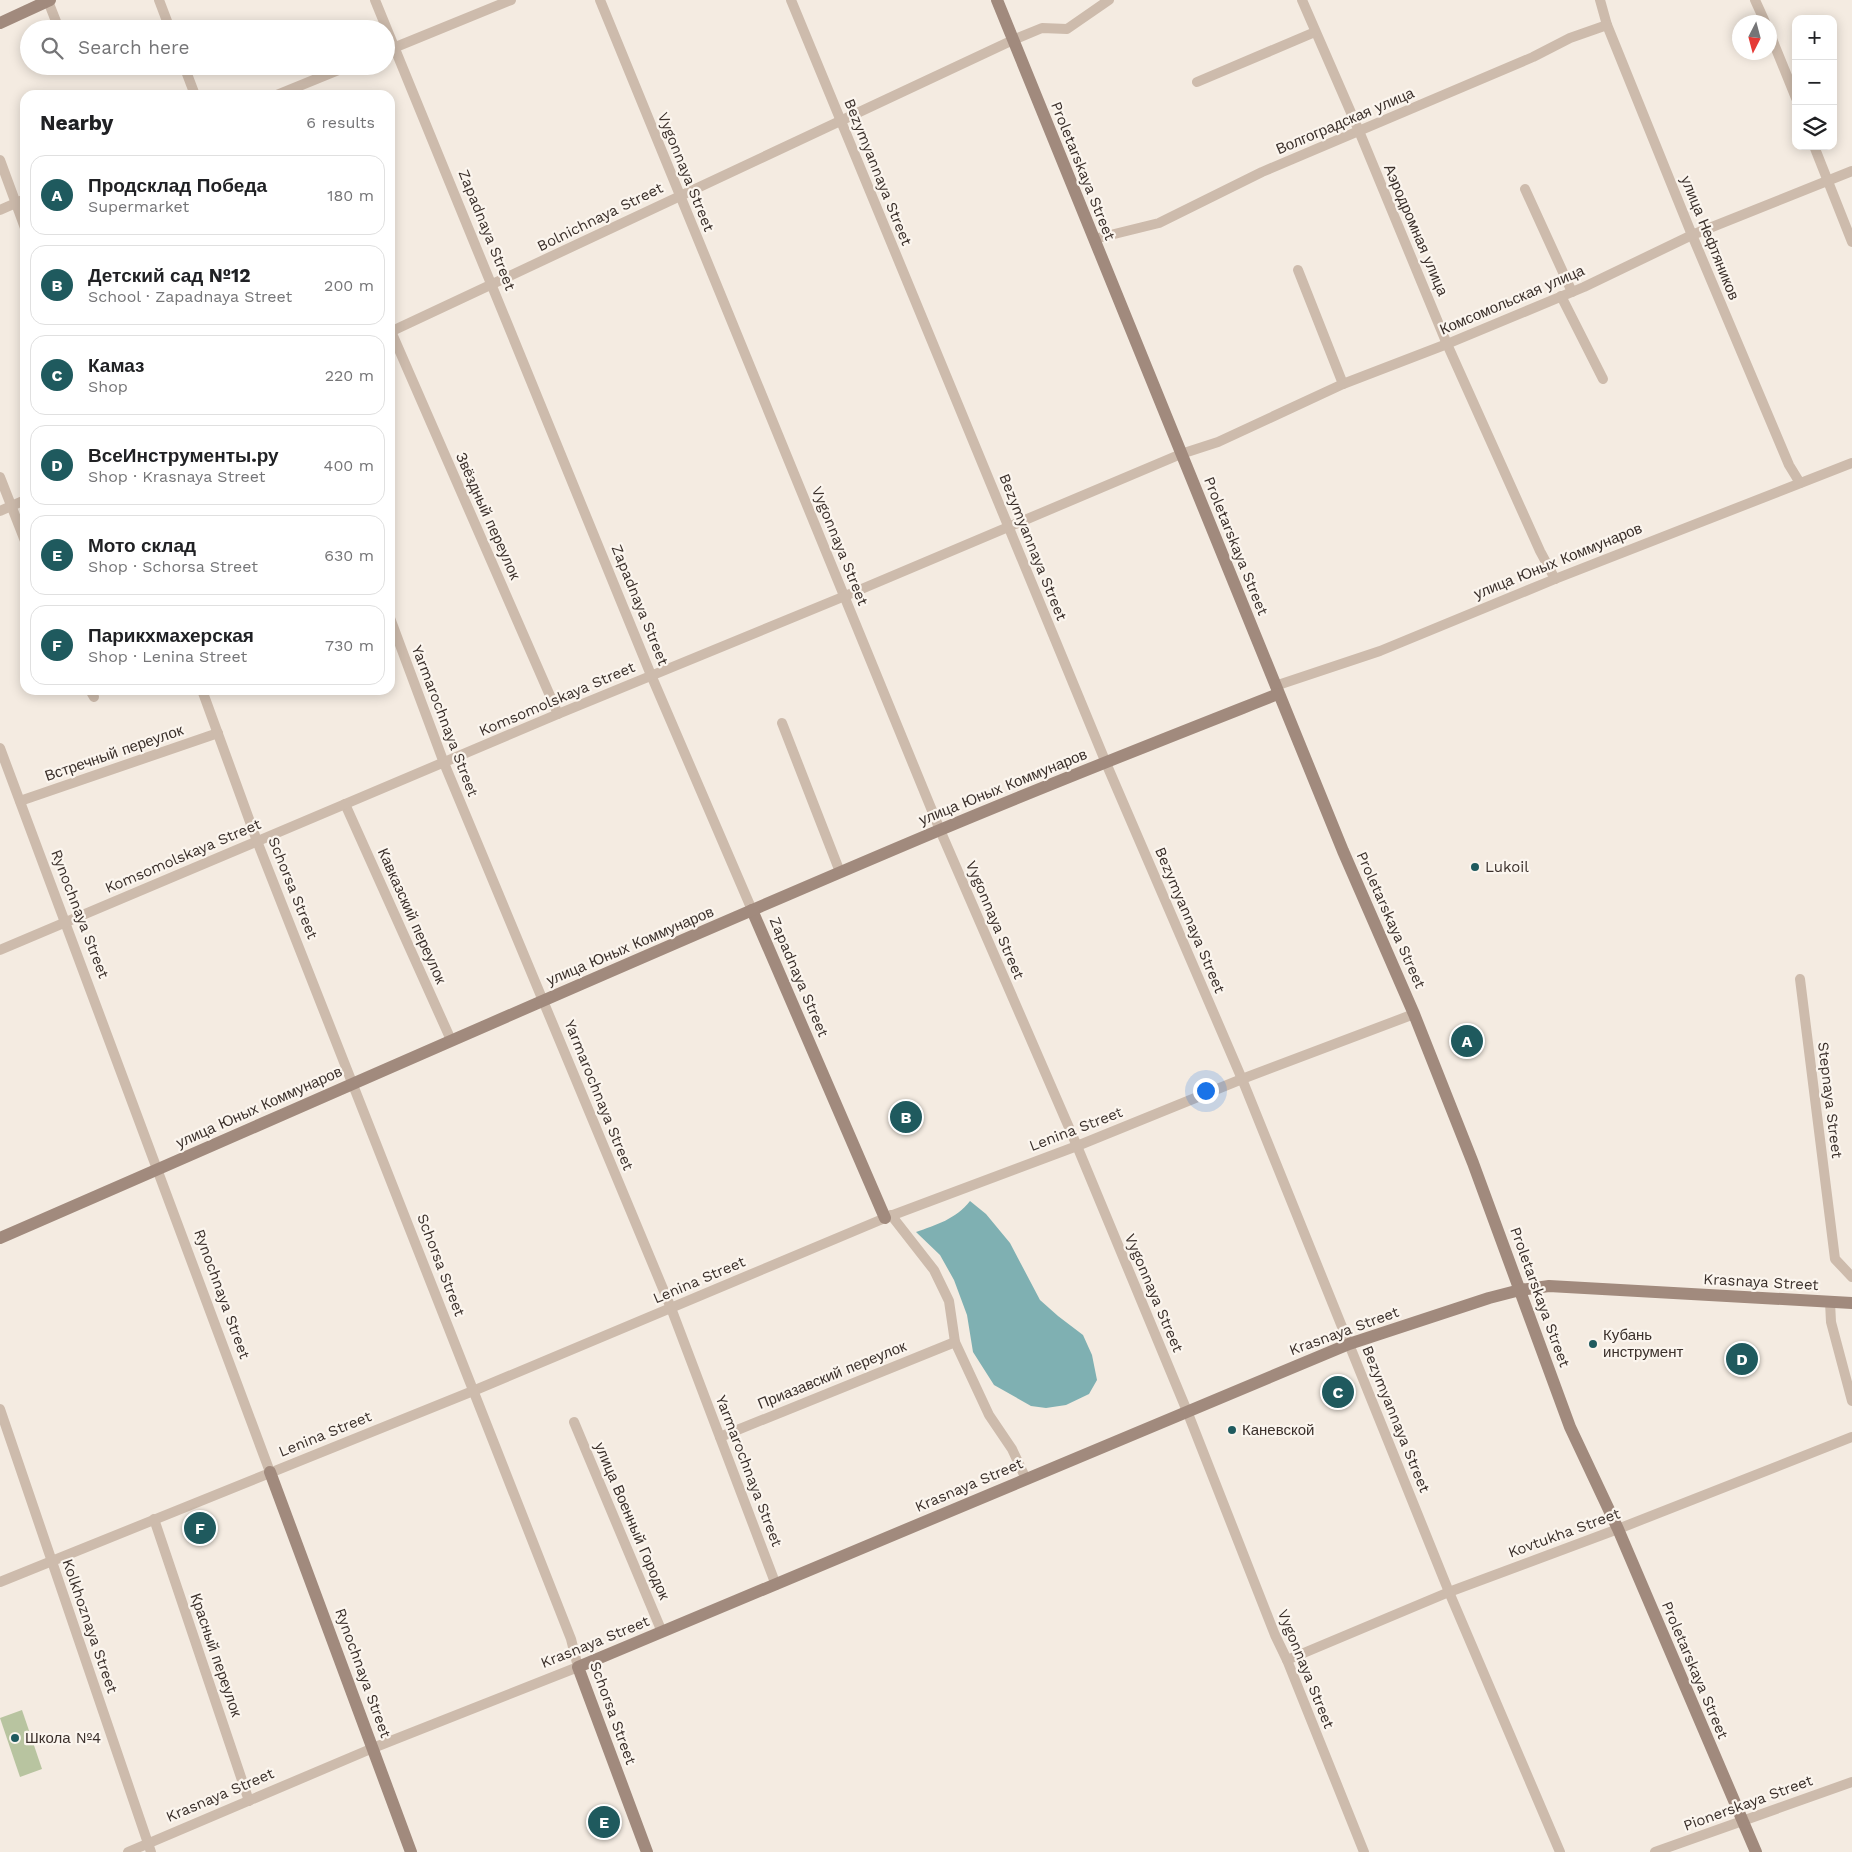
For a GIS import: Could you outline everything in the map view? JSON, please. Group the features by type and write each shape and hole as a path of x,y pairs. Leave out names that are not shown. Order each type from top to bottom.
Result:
{"street":[{"path":"159,0 167,20"},
{"name":"Zapadnaya Street","path":"375,0 381,20"},
{"path":"395,47 511,0"},
{"name":"Vygonnaya Street","path":"600,0 940,830 1077,1146 1187,1411 1275,1635 1287,1660 1364,1852"},
{"name":"Bezymyannaya Street","path":"791,0 1106,762 1242,1079 1449,1592 1560,1852"},
{"name":"Proletarskaya Street","path":"997,0 1343,851 1414,1014 1474,1163 1570,1427 1618,1529 1756,1852"},
{"name":"Bolnichnaya Street","path":"395,329 1013,40 1042,28 1067,29 1109,0"},
{"name":"Аэродромная улица","path":"1302,0 1359,131 1447,344 1540,552 1555,579"},
{"name":"улица Нефтяников","path":"1600,0 1607,25 1692,235 1789,465 1800,484"},
{"path":"1755,0 1761,15"},
{"path":"0,23 44,1 54,20"},
{"name":"Волгоградская улица","path":"1094,239 1159,223 1262,172 1533,57 1570,38 1607,25"},
{"path":"1197,82 1315,32"},
{"path":"1777,51 1792,88"},
{"name":"Zapadnaya Street","path":"395,61 492,285 651,675 752,910 888,1216"},
{"path":"187,75 193,90"},
{"path":"297,90 329,75"},
{"path":"1815,150 1852,242"},
{"path":"0,160 20,201 0,210"},
{"name":"Комсомольская улица","path":"1182,454 1218,442 1343,384 1447,344 1572,292 1692,235 1852,171"},
{"path":"1525,189 1572,292"},
{"path":"1298,270 1343,384"},
{"path":"1561,296 1603,379"},
{"name":"Звёздный переулок","path":"395,342 558,714"},
{"name":"Komsomolskaya Street","path":"0,950 558,714 1182,454"},
{"name":"улица Юных Коммунаров","path":"0,1238 353,1082 940,830 1277,690 1380,652 1555,579 1852,463"},
{"path":"0,477 20,528"},
{"path":"0,512 20,502"},
{"name":"Yarmarochnaya Street","path":"395,631 444,762 670,1308 776,1584"},
{"name":"Schorsa Street","path":"204,695 257,841 572,1639 578,1667 647,1852"},
{"path":"782,724 840,872"},
{"name":"Встречный переулок","path":"20,801 218,733"},
{"name":"Rynochnaya Street","path":"0,748 411,1852"},
{"name":"Кавказский переулок","path":"344,804 451,1040"},
{"name":"Stepnaya Street","path":"1800,979 1835,1259 1852,1277"},
{"name":"Lenina Street","path":"0,1582 270,1472 474,1392 888,1216 1077,1146 1242,1079 1414,1014"},
{"path":"888,1216 934,1270 949,1301 955,1342 989,1415 1012,1449 1026,1479"},
{"name":"Krasnaya Street","path":"128,1852 149,1848 249,1801 373,1748 578,1667 1349,1344 1520,1290 1549,1286 1852,1303"},
{"path":"1830,1302 1832,1322 1852,1401"},
{"name":"Приазавский переулок","path":"720,1436 955,1342"},
{"name":"Kolkhoznaya Street","path":"0,1409 149,1848"},
{"name":"улица Военный Городок","path":"574,1422 662,1632"},
{"name":"Kovtukha Street","path":"1287,1660 1449,1592 1618,1529 1852,1437"},
{"name":"Красный переулок","path":"154,1519 249,1801"},
{"name":"Pionerskaya Street","path":"1655,1852 1852,1782"}],"green space":[{"path":"22,1710 42,1769 20,1777 0,1718"}],"water":[{"path":"970,1201 986,1214 1010,1243 1040,1300 1083,1335 1092,1355 1097,1380 1089,1394 1066,1405 1046,1408 1031,1406 994,1385 973,1352 967,1315 954,1280 940,1255 916,1232 952,1217"}],"place":[{"name":"Lukoil","path":"1475,867"},
{"name":"Продсклад Победа","path":"1467,1041"},
{"name":"Детский сад №12","path":"906,1117"},
{"name":"Кубань инструмент","path":"1593,1344"},
{"name":"ВсеИнструменты.ру","path":"1742,1359"},
{"name":"Камаз","path":"1338,1392"},
{"name":"Каневской","path":"1232,1430"},
{"name":"Парикхмахерская","path":"200,1528"},
{"name":"Школа №4","path":"15,1738"},
{"name":"Мото склад","path":"604,1822"}]}
